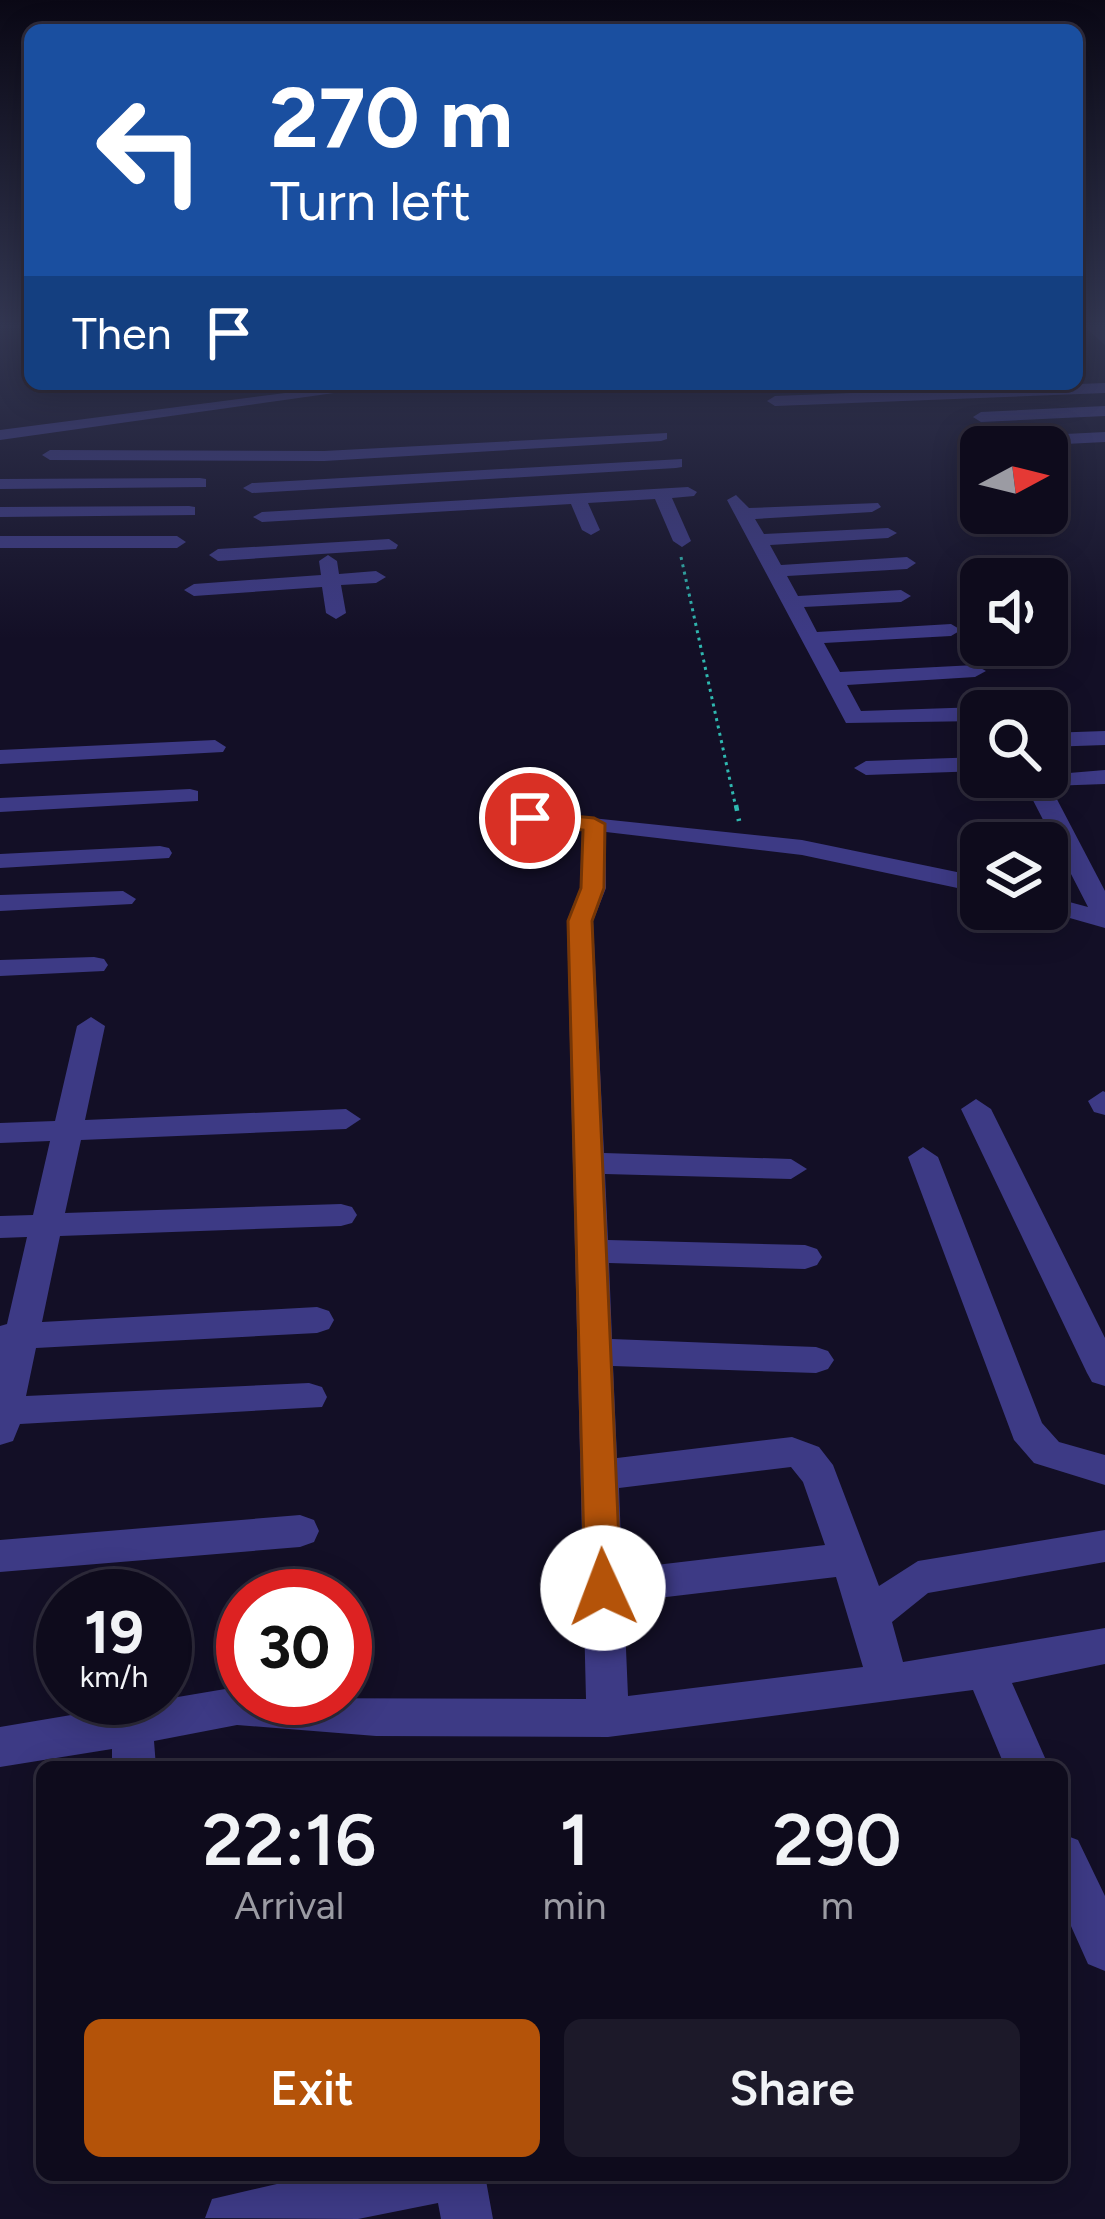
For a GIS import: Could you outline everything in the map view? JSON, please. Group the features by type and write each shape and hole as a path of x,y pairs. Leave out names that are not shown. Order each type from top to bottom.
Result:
{"street":[{"path":"0,435 190,432"},
{"path":"50,455 217,432"},
{"path":"0,542 174,549 221,432"},
{"path":"227,432 421,451 661,436"},
{"path":"1068,440 1105,437"},
{"path":"421,451 448,530"},
{"path":"252,488 676,463"},
{"path":"0,484 200,483"},
{"path":"262,517 440,507 503,510 578,498 688,492"},
{"path":"661,494 681,548"},
{"path":"578,498 591,530"},
{"path":"872,507 740,507 854,718 960,715"},
{"path":"0,512 189,511"},
{"path":"320,514 336,613"},
{"path":"758,540 888,533"},
{"path":"218,555 388,544"},
{"path":"774,571 907,563"},
{"path":"194,590 376,577"},
{"path":"237,587 241,615"},
{"path":"792,602 901,596"},
{"path":"811,638 951,630"},
{"path":"833,679 975,670"},
{"path":"1068,739 1105,738"},
{"path":"0,757 215,748"},
{"path":"866,768 960,765"},
{"path":"1068,778 1105,778"},
{"path":"0,805 190,796"},
{"path":"1044,798 1105,918"},
{"path":"497,815 742,838 902,862 960,879"},
{"path":"594,824 593,888 580,921 608,1718"},
{"path":"2,873 160,854"},
{"path":"0,903 114,900 114,864"},
{"path":"1068,909 1105,918"},
{"path":"0,968 94,964"},
{"path":"91,1026 46,1226 10,1336 2,1421 309,1396"},
{"path":"976,1108 1105,1373"},
{"path":"0,1132 346,1119"},
{"path":"923,1157 1027,1430 1047,1453 1105,1470"},
{"path":"588,1163 791,1169"},
{"path":"0,1228 341,1215"},
{"path":"591,1251 805,1257"},
{"path":"10,1336 317,1320"},
{"path":"594,1349 632,1356 817,1360"},
{"path":"598,1474 792,1452 806,1457 820,1476 888,1682"},
{"path":"0,1556 300,1531"},
{"path":"870,1616 918,1578 1105,1546"},
{"path":"603,1588 850,1559"},
{"path":"0,1747 129,1747 237,1706 376,1717 608,1718 985,1670 1105,1646"},
{"path":"985,1670 1024,1761"},
{"path":"1068,1869 1105,1947"},
{"path":"231,2218 418,2181"},
{"path":"460,2181 467,2219"}],"path":[{"path":"681,548 742,838"}],"route":[{"path":"530,818 594,824 593,888 580,921 603,1588"}]}
